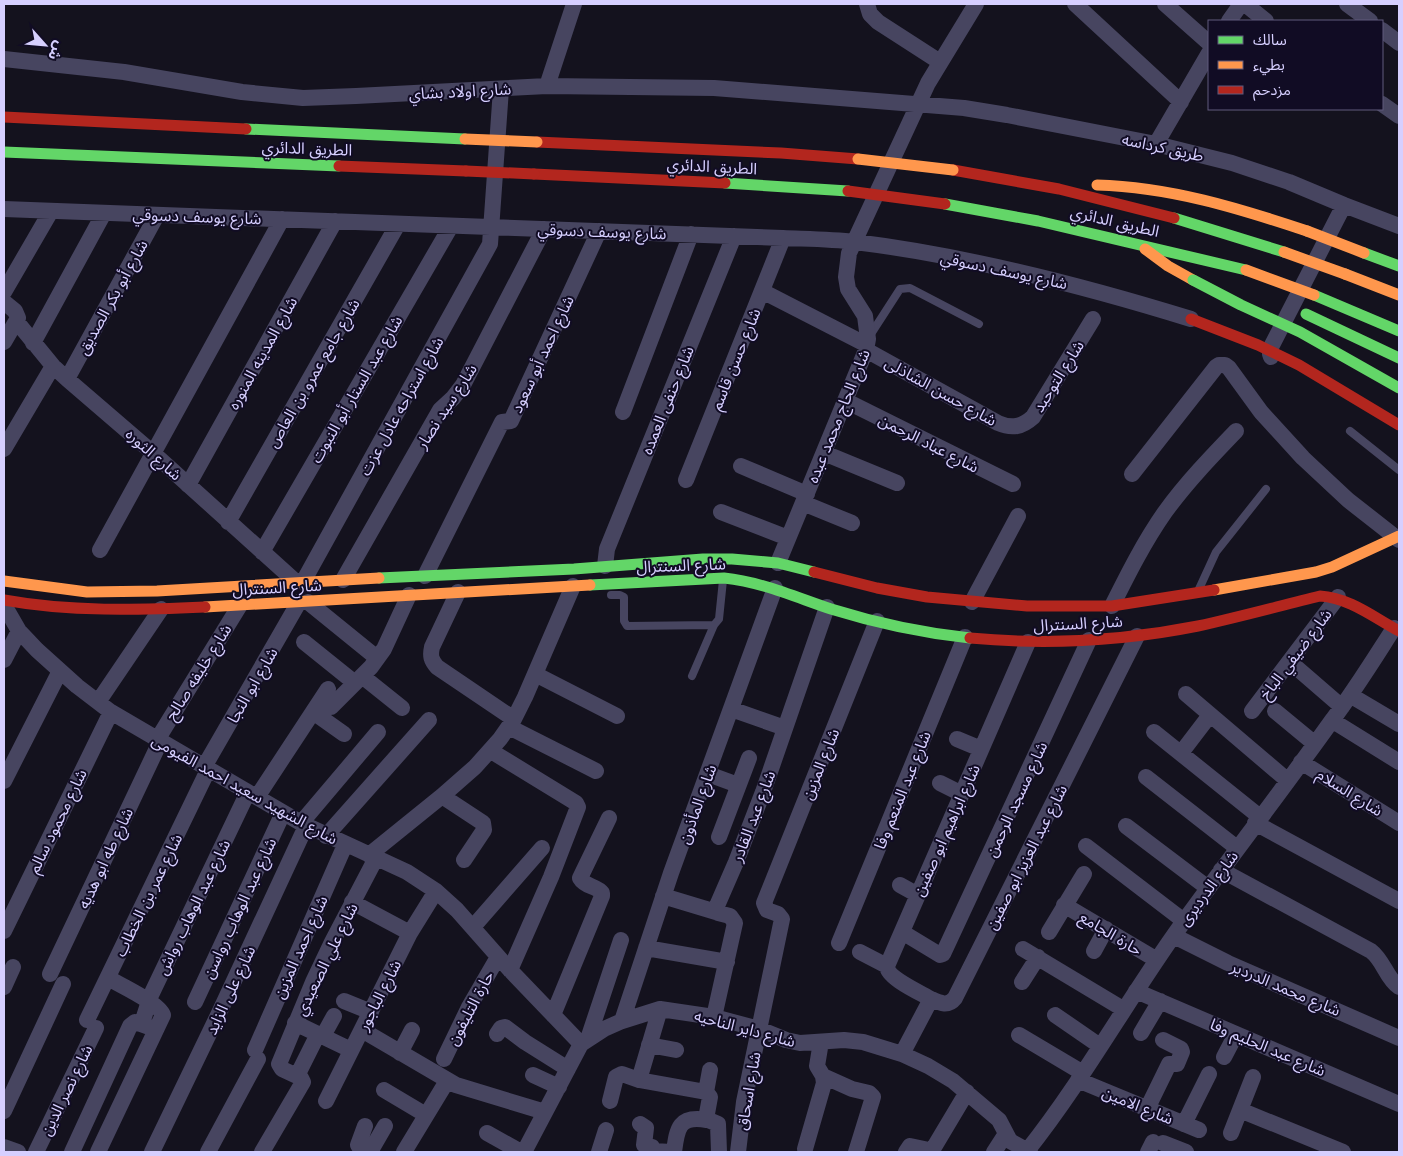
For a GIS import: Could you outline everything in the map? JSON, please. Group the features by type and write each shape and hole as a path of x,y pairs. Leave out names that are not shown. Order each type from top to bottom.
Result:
{"main road":[{"name":"الطريق الدائري","path":"4,117 781,153 858,159 953,170 1093,196 1190,222 1284,252 1399,295"},
{"name":"الطريق الدائري","path":"4,152 534,174 748,184 848,191 945,204 1052,223 1193,255 1246,270 1314,295 1399,331"},
{"path":"1045,186 1121,185 1172,192 1251,213 1307,231 1399,266"},
{"path":"1140,244 1156,259 1174,270 1241,305 1300,332 1399,388"},
{"path":"1193,280 1240,291"},
{"path":"1283,305 1399,358"},
{"path":"1191,319 1258,345 1299,365 1399,425"},
{"name":"شارع السنترال","path":"4,600 24,604 86,609 161,609 724,578 756,582 827,607 878,622 921,631 1028,642 1089,640 1137,636 1182,629 1320,596 1330,585 1398,538"},
{"name":"شارع السنترال","path":"4,581 87,592 157,591 703,559 778,562 877,588 927,597 1027,606 1112,606 1197,594 1330,585"},
{"path":"756,582 761,560"},
{"path":"1330,585 1397,629"}],"street":[{"path":"547,86 574,4"},
{"name":"شارع الحاج محمد عبده","path":"778,562 846,401 867,345 865,316 848,289 846,277 849,252 918,104 940,62 976,4"},
{"path":"1075,4 1181,102"},
{"path":"1165,4 1208,42"},
{"path":"1230,20 1240,4"},
{"path":"1245,4 1265,20"},
{"path":"1347,4 1369,20"},
{"path":"871,7 878,22 940,62"},
{"path":"1383,31 1399,43"},
{"path":"1156,144 1208,55"},
{"name":"شارع اولاد بشاي","path":"4,59 124,72 242,92 302,98 547,86 714,88 918,104"},
{"name":"شارع استراحه عادل عزت","path":"300,582 490,244 502,89"},
{"name":"طريق كرداسه","path":"918,104 964,108 1008,115 1156,144 1232,163 1289,182 1399,226"},
{"path":"1383,105 1399,116"},
{"path":"1344,205 1274,340 1270,354 1276,362 1342,397 1399,433"},
{"name":"شارع يوسف دسوقي","path":"4,209 691,234 854,242 962,260 1043,277 1191,319"},
{"path":"4,292 51,211"},
{"path":"32,342 104,213"},
{"name":"شارع أبو بكر الصديق","path":"66,379 157,215"},
{"path":"100,550 282,219"},
{"name":"شارع المدينه المنوره","path":"188,485 335,222"},
{"name":"شارع جامع عمرو بن العاص","path":"228,522 398,224"},
{"name":"شارع عبد الستار أبو النبوت","path":"262,552 451,226"},
{"name":"شارع سيد نصار","path":"344,580 440,410 463,385 544,229"},
{"name":"شارع احمد أبو سعود","path":"425,576 502,422 511,421 599,231"},
{"path":"623,412 691,234"},
{"name":"شارع حنفى العمده","path":"605,566 607,549 734,236"},
{"name":"شارع حسن قاسم","path":"686,480 783,238"},
{"name":"شارع حسن الشاذلى","path":"762,292 867,345 998,423 1007,427 1017,427"},
{"name":"شارع الثوره","path":"4,302 18,314 17,322 32,342 66,379 153,453 262,552 300,582"},
{"name":"شارع التوحيد","path":"1017,427 1033,417 1093,320"},
{"path":"4,342 17,322"},
{"path":"1132,474 1218,365 1225,365 1261,412 1303,458 1348,500 1398,538"},
{"path":"4,449 53,366"},
{"name":"شارع عباد الرحمن","path":"846,401 1012,484"},
{"path":"1112,606 1136,558 1165,512 1198,470 1236,431"},
{"path":"824,453 897,483"},
{"path":"741,466 852,523"},
{"path":"721,512 788,538"},
{"path":"972,602 1018,516"},
{"name":"شارع ضيفي الباخ","path":"1252,711 1290,662 1330,585"},
{"path":"373,856 491,751 511,723 535,674 573,586"},
{"name":"شارع المأذون","path":"622,1021 663,896 776,588"},
{"path":"458,592 432,647 430,656 432,661 437,667 511,723 596,771"},
{"path":"331,707 384,649 409,595"},
{"path":"304,602 377,658"},
{"name":"شارع ابو النجا","path":"206,768 304,602"},
{"name":"شارع الشهيد سعيد احمد الفيومى","path":"4,605 19,631 60,671 111,712 303,825 407,872 436,891 473,928 553,1016 584,1042"},
{"name":"شارع خليفه صالح","path":"158,741 240,605"},
{"name":"شارع عبد القادر","path":"716,912 717,905 736,862 785,728 827,607"},
{"path":"98,702 161,609"},
{"name":"شارع المزين","path":"765,907 764,903 878,622"},
{"name":"شارع الدرديرى","path":"1029,1152 1123,1009 1184,921 1342,708 1397,629"},
{"path":"4,660 19,631"},
{"name":"شارع عبد العزيز ابو صفين","path":"931,999 947,1004 955,998 1137,636"},
{"name":"شارع عبد المنعم وفا","path":"839,943 965,637"},
{"name":"شارع مسجد الرحمن","path":"902,932 940,954 944,954 1089,640"},
{"path":"304,642 402,708"},
{"name":"شارع ابراهيم ابو صفين","path":"887,966 1028,642"},
{"path":"1290,662 1399,762"},
{"path":"4,781 60,671"},
{"path":"535,674 617,716"},
{"name":"شارع عبد الوهاب رواش","path":"149,1027 148,1001 252,795 328,689"},
{"path":"1186,694 1288,780"},
{"path":"1342,708 1399,724"},
{"path":"731,709 785,728"},
{"path":"1275,711 1315,744"},
{"name":"شارع محمود سالم","path":"4,931 111,712"},
{"path":"313,712 344,734"},
{"path":"1181,753 1210,715"},
{"path":"326,836 429,720"},
{"name":"شارع على الزايد","path":"152,1152 220,1012 303,825 378,732"},
{"path":"1154,732 1258,820 1399,901"},
{"path":"957,740 981,749"},
{"name":"شارع طه ابو هديه","path":"4,1111 158,741"},
{"path":"491,751 578,806 551,877 510,970"},
{"path":"719,837 749,758"},
{"name":"شارع السلام","path":"1301,762 1399,823"},
{"name":"شارع عمر بن الخطاب","path":"92,1024 108,978 206,768"},
{"path":"708,774 738,785"},
{"path":"342,775 364,794"},
{"path":"1146,777 1237,848"},
{"path":"940,783 962,794"},
{"path":"442,796 483,823 484,830 464,860"},
{"name":"شارع عبد الوهاب رواسن","path":"195,1002 283,813"},
{"path":"553,1016 602,896 599,890 583,883 580,878 609,818"},
{"path":"1126,826 1208,888"},
{"name":"شارع احمد المزين","path":"208,1152 257,1054 346,845"},
{"path":"1086,846 1184,921"},
{"path":"473,928 542,848"},
{"name":"شارع علي الصعيدي","path":"297,1076 282,1068 279,1064 295,1023 373,856"},
{"path":"1221,870 1371,951 1381,962 1391,981 1399,987"},
{"name":"حارة الجامع","path":"1049,932 1084,874"},
{"path":"900,885 918,895"},
{"name":"شارع الباجور","path":"326,1101 410,933 436,891"},
{"path":"663,896 730,916 735,923 714,1017"},
{"path":"352,902 410,933"},
{"name":"حارة الجامع","path":"1064,906 1157,960"},
{"name":"شارع اسحاق","path":"738,1152 744,1102 782,919 778,914 767,910 765,907"},
{"path":"1094,951 1106,930"},
{"name":"شارع محمد الدردير","path":"1174,936 1228,964 1399,1038"},
{"path":"487,1133 523,1152 584,1042 621,940"},
{"path":"646,948 727,962"},
{"path":"1023,949 1123,1009"},
{"path":"860,952 887,966 891,976 931,999 902,1054"},
{"name":"حارة التليفون","path":"444,1059 469,1007 498,957"},
{"path":"1022,982 1038,957"},
{"path":"4,987 13,967"},
{"path":"98,1152 149,1027 163,1015 162,1011 148,1001 108,978"},
{"name":"شارع عبد الحليم وفا","path":"1136,991 1399,1104"},
{"path":"344,1001 371,1012"},
{"path":"1141,1034 1160,1001"},
{"path":"639,1080 660,1009"},
{"name":"شارع داير الناحيه","path":"584,1042 622,1021 660,1009 714,1017 800,1043 844,1040 863,1042 902,1054 928,1066 953,1082 999,1120 1005,1135 1016,1146 1029,1152"},
{"path":"1055,1015 1100,1046"},
{"path":"262,1152 303,1082 297,1076 334,1016"},
{"path":"72,1152 128,1030 135,1022 149,1027"},
{"path":"295,1023 351,1050"},
{"name":"شارع نصر الدين","path":"36,1152 92,1024"},
{"path":"498,1034 501,1028 505,1027 541,1053 568,1069"},
{"path":"362,1030 461,1088 545,1112"},
{"path":"400,1053 412,1030"},
{"path":"1224,1057 1236,1034"},
{"name":"شارع الامين","path":"1019,1035 1080,1076 1147,1109 1192,1127 1209,1074"},
{"path":"1147,1109 1169,1064 1176,1064 1182,1052 1181,1049 1163,1040"},
{"path":"815,1072 821,1042"},
{"path":"649,1045 676,1050"},
{"path":"706,1092 710,1070"},
{"path":"815,1072 852,1089 869,1093 873,1097 856,1152"},
{"path":"805,1149 824,1083 815,1072"},
{"path":"610,1101 618,1076 622,1074 639,1080 706,1092 710,1097 707,1120"},
{"path":"532,1075 559,1087"},
{"path":"1231,1133 1252,1077"},
{"path":"404,1152 447,1081"},
{"path":"384,1090 426,1116"},
{"path":"906,1152 910,1146 929,1150 933,1148 967,1092"},
{"path":"1240,1110 1343,1152"},
{"path":"640,1124 646,1128 644,1145 652,1147 653,1151 673,1152 676,1133 682,1123 695,1118 715,1121 718,1124 719,1152"},
{"path":"365,1126 358,1145 361,1150 366,1152"},
{"path":"370,1152 385,1126"},
{"path":"599,1152 606,1130"},
{"path":"994,1152 1005,1135"},
{"path":"1154,1146 1186,1152"},
{"path":"4,1147 18,1152"}],"lane":[{"path":"867,345 900,289 910,288 980,324"},
{"path":"1350,431 1399,470"},
{"path":"1197,594 1216,552 1266,489"},
{"path":"692,676 714,625 719,619 724,578"},
{"path":"603,595 623,596 624,621 627,626 714,625"}],"traffic: fast":[{"path":"246,129 465,139"},
{"path":"4,152 339,166"},
{"path":"725,183 848,191"},
{"path":"945,204 1038,221 1246,270"},
{"path":"1174,218 1284,252"},
{"path":"1364,253 1399,266"},
{"path":"1193,280 1241,305 1300,332 1399,388"},
{"path":"1314,295 1399,331"},
{"path":"1306,314 1399,358"},
{"path":"379,578 574,569 703,559 732,559 778,563 814,572"},
{"path":"590,585 724,578 765,586 865,619 917,630 970,638"}],"traffic: slow":[{"path":"465,139 537,142"},
{"path":"858,159 953,170"},
{"path":"1097,185 1177,194 1255,214 1307,231"},
{"path":"1307,231 1364,253"},
{"path":"1145,249 1168,266 1193,280"},
{"path":"1284,252 1345,274"},
{"path":"1246,270 1314,295"},
{"path":"1345,274 1399,295"},
{"path":"1214,590 1316,572 1332,567 1399,536"},
{"path":"4,581 87,592 157,591 379,578"},
{"path":"205,607 590,585"}],"traffic: jam":[{"path":"4,117 246,129"},
{"path":"537,142 781,153 858,159"},
{"path":"339,166 466,171"},
{"path":"953,170 1059,189 1174,218"},
{"path":"466,171 534,174"},
{"path":"534,174 725,183"},
{"path":"848,191 945,204"},
{"path":"1191,319 1258,345 1299,365 1399,425"},
{"path":"814,572 877,588 927,597 1027,606 1112,606 1214,590"},
{"path":"970,638 1056,641 1141,635 1198,626 1320,596 1351,604 1399,631"},
{"path":"4,600 54,607 79,608 205,607"}]}
